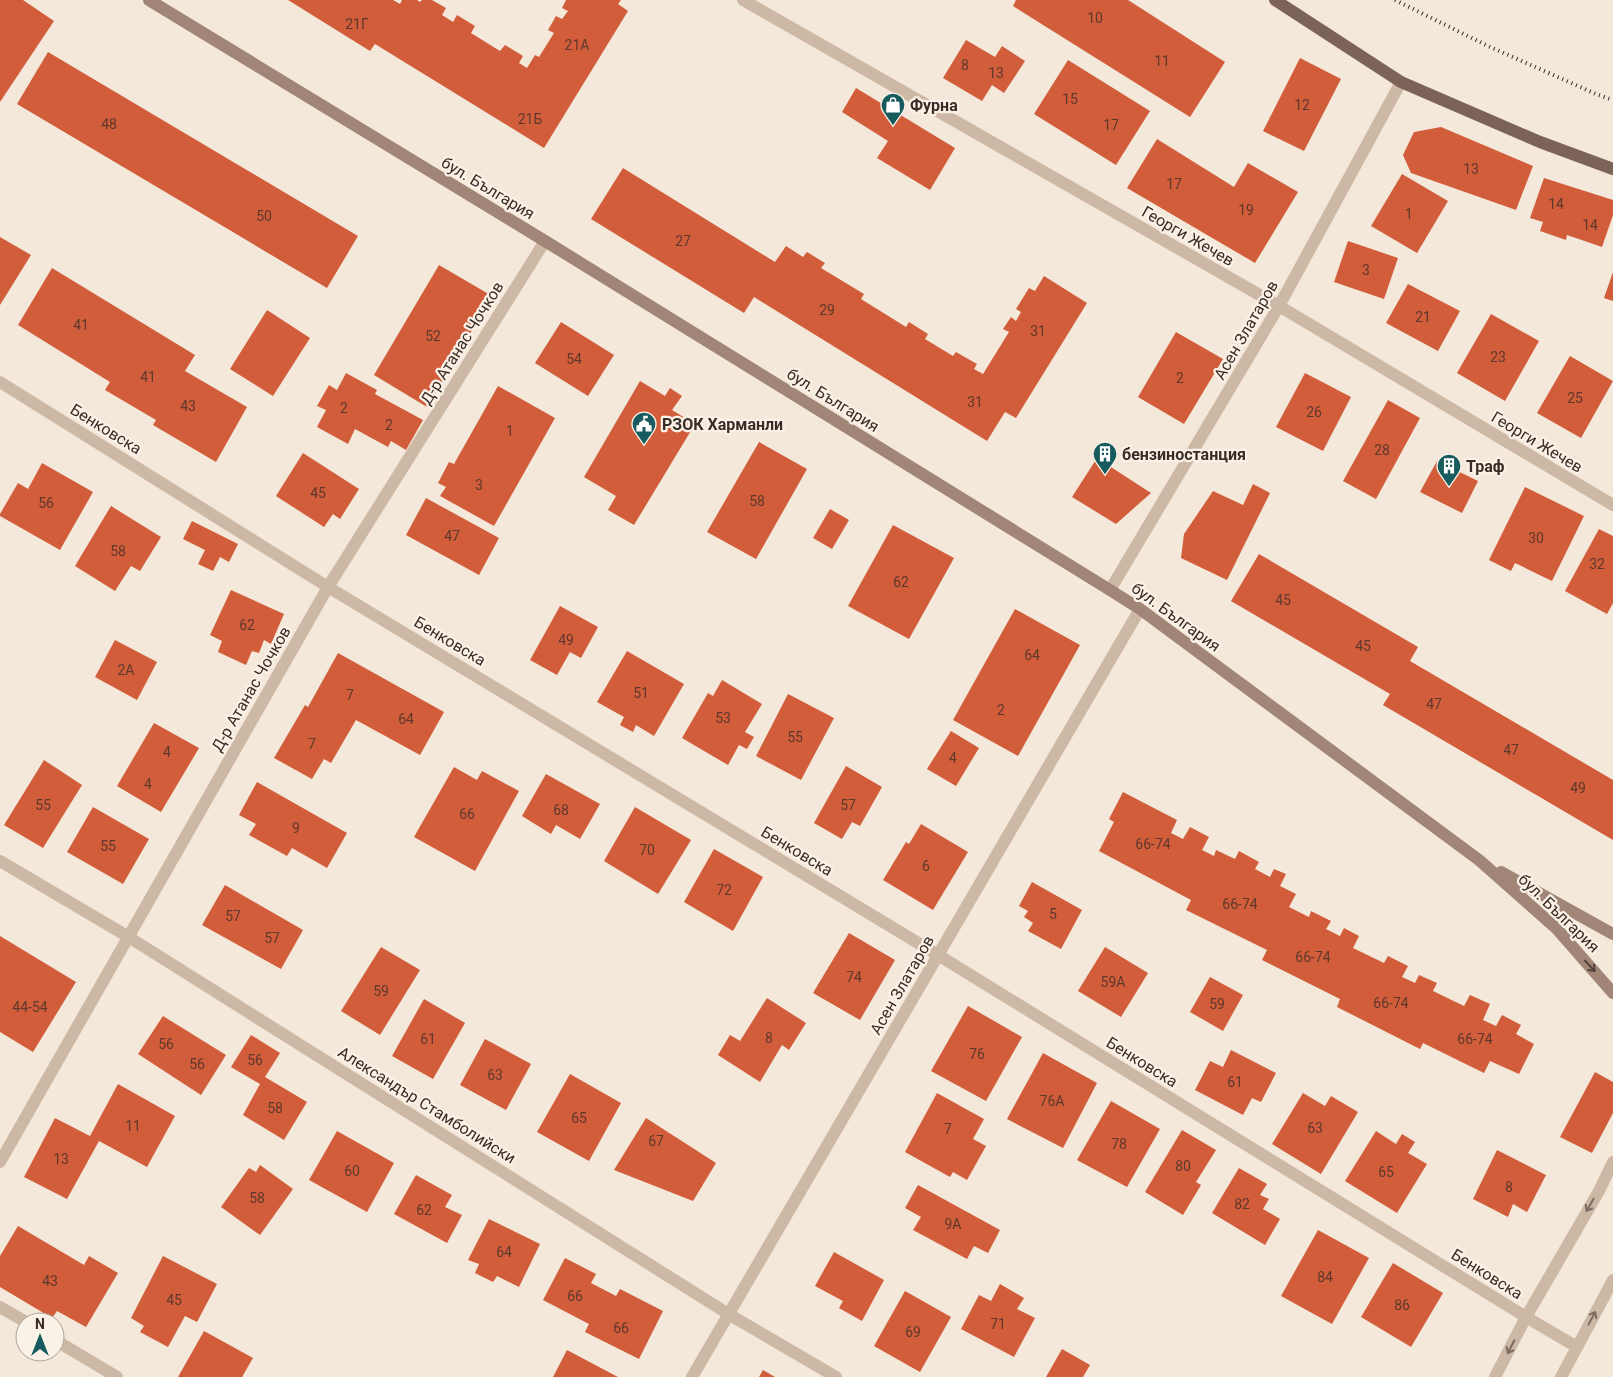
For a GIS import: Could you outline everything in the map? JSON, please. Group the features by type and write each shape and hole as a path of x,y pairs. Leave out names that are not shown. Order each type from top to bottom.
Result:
{"main road":[{"path":"1275,0 1401,82 1540,142 1613,169"}],"street":[{"name":"бул. България","path":"149,0 545,241 1140,609 1479,860 1557,930 1613,993"},
{"name":"Георги Жечев","path":"743,0 1279,306 1613,505"},
{"name":"Асен Златаров","path":"1110,590 1279,306 1401,82"},
{"name":"Д-р Атанас Чочков","path":"0,1162 127,936 328,587 545,241"},
{"name":"Бенковска","path":"0,382 328,587 938,955 1577,1347"},
{"name":"Асен Златаров","path":"692,1377 730,1315 1140,609"},
{"name":"бул. България","path":"1479,860 1613,934"},
{"name":"Александър Стамболийски","path":"0,861 127,936 730,1315 836,1377"},
{"path":"1495,1377 1526,1317 1599,1191 1613,1162"},
{"path":"1561,1377 1613,1280"},
{"path":"0,1307 15,1316"},
{"path":"65,1346 117,1377"}],"building":[{"path":"0,0 23,0 54,21 0,102"},
{"path":"288,0 393,0 400,4 402,0 417,0 420,2 422,0 432,0 446,8 442,15 453,22 457,15 475,26 471,33 500,51 505,45 523,56 519,63 527,68 535,55 539,57 554,33 548,30 556,16 562,19 568,11 562,8 566,0 621,0 618,4 628,11 544,148 375,44 370,51"},
{"path":"1016,0 1128,0 1225,62 1190,117 1013,6"},
{"path":"966,40 995,57 1002,46 1025,61 1004,93 992,85 982,101 943,78"},
{"path":"48,52 358,236 327,288 17,104"},
{"path":"1300,58 1341,79 1304,151 1263,131"},
{"path":"1068,60 1150,111 1116,165 1034,114"},
{"name":"Фурна","path":"856,88 955,148 930,190 877,158 888,141 842,112"},
{"path":"1441,127 1533,166 1516,210 1411,173 1403,155 1414,132"},
{"path":"1157,139 1234,187 1248,163 1298,192 1255,263 1127,188"},
{"path":"623,168 775,262 786,246 803,257 807,252 825,263 821,268 864,294 861,299 906,327 909,322 928,334 925,339 953,356 956,352 977,364 974,369 983,374 1009,332 1003,329 1011,317 1016,321 1021,312 1016,309 1029,288 1035,291 1044,276 1087,303 1016,418 1005,412 987,441 754,297 744,313 591,219"},
{"path":"1402,174 1448,201 1417,253 1371,226"},
{"path":"1544,178 1613,200 1613,215 1602,247 1567,235 1566,240 1540,231 1543,222 1530,218"},
{"path":"0,237 31,255 0,305"},
{"path":"1348,241 1398,258 1384,299 1334,282"},
{"path":"439,265 492,296 427,407 374,375"},
{"path":"52,268 195,355 185,371 247,407 216,462 153,425 156,420 105,390 110,382 18,325"},
{"path":"1613,272 1613,301 1604,298"},
{"path":"1408,284 1460,311 1438,351 1386,323"},
{"path":"267,310 310,338 273,396 230,369"},
{"path":"1491,314 1539,341 1505,401 1457,373"},
{"path":"561,322 614,355 588,396 535,363"},
{"path":"1176,332 1223,359 1184,424 1138,397"},
{"path":"1570,356 1613,381 1581,438 1537,413"},
{"path":"346,373 377,390 375,394 423,420 406,450 391,441 388,447 355,429 348,444 317,427 326,410 317,406 329,385 337,390"},
{"path":"1305,373 1351,397 1323,451 1276,427"},
{"path":"640,381 665,396 670,388 682,396 672,410 695,424 634,525 608,510 616,496 584,477"},
{"path":"498,386 555,418 494,526 440,496 446,487 438,483 449,462 454,464"},
{"path":"1388,400 1420,418 1376,499 1343,481"},
{"path":"759,442 807,469 756,559 707,532"},
{"path":"303,453 359,489 340,519 333,514 324,527 276,496"},
{"name":"бензиностанция","path":"1097,458 1151,493 1116,524 1072,497"},
{"name":"Траф","path":"1437,461 1478,481 1462,513 1420,492"},
{"path":"42,463 93,492 60,550 0,516 18,483 28,489"},
{"path":"1253,484 1270,493 1227,580 1181,558 1184,534 1213,491 1243,505"},
{"path":"1525,487 1584,516 1552,581 1515,563 1511,571 1489,560"},
{"path":"426,498 499,538 479,575 406,535"},
{"path":"111,506 161,537 140,571 131,566 115,591 75,566"},
{"path":"830,509 849,520 832,549 813,538"},
{"path":"192,521 238,544 229,562 220,557 213,571 198,564 205,550 183,539"},
{"path":"893,525 954,558 909,639 848,606"},
{"path":"1599,529 1613,536 1613,603 1607,614 1565,591"},
{"path":"1259,554 1418,647 1410,661 1613,780 1613,840 1383,705 1390,694 1231,601"},
{"path":"231,590 284,614 271,644 264,640 259,653 252,651 246,665 218,652 222,641 210,635"},
{"path":"560,606 598,627 581,658 570,652 557,675 530,660"},
{"path":"1015,609 1080,645 1018,756 953,720"},
{"path":"115,640 157,662 137,700 95,677"},
{"path":"627,651 684,684 654,736 636,725 633,732 620,725 624,717 597,702"},
{"path":"338,653 444,712 420,755 356,720 331,763 324,759 312,779 274,758 305,705 308,707"},
{"path":"722,680 762,704 745,732 754,737 747,749 739,745 728,765 682,738 708,693 713,696"},
{"path":"788,694 834,718 801,780 756,756"},
{"path":"154,723 199,748 161,812 117,786"},
{"path":"951,731 979,748 956,786 927,769"},
{"path":"44,760 82,785 43,848 4,825"},
{"path":"846,766 882,787 860,826 852,822 842,839 814,823"},
{"path":"454,767 477,780 482,771 519,791 475,871 414,837"},
{"path":"546,774 600,804 580,839 556,825 551,834 522,816"},
{"path":"257,782 347,833 327,868 292,848 287,856 249,835 256,824 239,815"},
{"path":"1123,792 1177,820 1171,833 1183,839 1190,827 1209,837 1202,850 1214,856 1216,850 1235,859 1239,851 1259,862 1255,869 1270,877 1274,869 1286,874 1280,886 1296,894 1289,907 1309,917 1311,911 1331,921 1326,929 1340,936 1344,928 1359,936 1353,948 1384,963 1388,956 1408,966 1402,977 1415,983 1419,975 1437,983 1433,991 1464,1006 1470,995 1490,1004 1483,1020 1496,1026 1502,1015 1521,1025 1516,1034 1534,1044 1519,1074 1490,1061 1484,1073 1423,1043 1420,1049 1337,1007 1340,999 1262,960 1267,950 1186,910 1191,900 1099,851 1114,822 1109,819"},
{"path":"93,807 149,839 123,884 67,852"},
{"path":"635,807 691,840 658,894 604,861"},
{"path":"921,824 968,852 933,910 883,880 906,842 909,844"},
{"path":"714,849 763,877 733,931 684,902"},
{"path":"1032,882 1082,910 1061,949 1028,931 1033,923 1024,917 1028,911 1019,906"},
{"path":"225,885 303,930 281,969 202,925"},
{"path":"849,933 895,960 860,1020 813,993"},
{"path":"0,936 76,982 33,1052 0,1032"},
{"path":"381,947 420,970 380,1035 341,1011"},
{"path":"1105,947 1148,973 1121,1017 1078,991"},
{"path":"1210,977 1243,995 1223,1031 1190,1012"},
{"path":"767,998 806,1023 789,1050 782,1045 760,1082 718,1055 730,1035 740,1041"},
{"path":"424,999 465,1023 433,1079 392,1056"},
{"path":"968,1006 1022,1037 986,1101 931,1071"},
{"path":"163,1016 226,1055 201,1095 138,1054"},
{"path":"251,1035 280,1053 265,1077 307,1102 284,1140 243,1115 260,1084 231,1067"},
{"path":"485,1039 531,1064 506,1110 460,1085"},
{"path":"1231,1050 1276,1073 1261,1102 1252,1098 1243,1115 1195,1090 1210,1061 1223,1067"},
{"path":"1043,1053 1097,1083 1063,1148 1007,1119"},
{"path":"1595,1072 1613,1082 1613,1113 1592,1153 1560,1137"},
{"path":"570,1074 621,1103 589,1161 537,1132"},
{"path":"118,1084 175,1116 147,1167 99,1141 67,1199 24,1177 55,1118 90,1136"},
{"path":"937,1093 984,1119 973,1139 986,1146 967,1180 953,1172 950,1177 905,1152"},
{"path":"1303,1093 1325,1106 1331,1096 1358,1112 1321,1174 1272,1144"},
{"path":"1111,1101 1160,1129 1127,1187 1077,1160"},
{"path":"646,1118 716,1163 693,1201 614,1170"},
{"path":"1182,1130 1216,1150 1196,1182 1201,1185 1183,1215 1145,1192"},
{"path":"337,1131 394,1163 367,1212 309,1180"},
{"path":"1376,1131 1396,1144 1402,1134 1415,1142 1408,1153 1427,1164 1397,1213 1345,1181"},
{"path":"1497,1150 1546,1175 1527,1212 1513,1204 1508,1217 1473,1199"},
{"path":"260,1165 293,1189 260,1235 221,1207 249,1168 256,1172"},
{"path":"1239,1168 1267,1184 1260,1195 1269,1199 1263,1209 1280,1219 1265,1245 1212,1213"},
{"path":"416,1175 452,1195 445,1207 462,1215 447,1243 394,1214"},
{"path":"918,1185 1000,1230 988,1253 974,1246 967,1259 913,1230 921,1217 905,1208"},
{"path":"489,1219 540,1244 519,1287 497,1276 493,1282 475,1273 479,1264 468,1260"},
{"path":"18,1226 84,1265 89,1256 118,1273 86,1327 65,1315 65,1312 42,1312 0,1287 0,1256"},
{"path":"1318,1230 1369,1258 1332,1324 1281,1296"},
{"path":"834,1252 884,1280 862,1321 839,1308 843,1301 815,1286"},
{"path":"163,1256 217,1284 197,1322 185,1316 168,1347 140,1332 144,1326 131,1318"},
{"path":"565,1258 596,1274 591,1283 616,1296 620,1289 663,1311 639,1359 585,1332 589,1324 543,1300"},
{"path":"1393,1263 1443,1293 1411,1347 1361,1317"},
{"path":"1000,1284 1024,1298 1017,1309 1035,1318 1014,1357 961,1329 979,1295 991,1301"},
{"path":"905,1291 951,1317 920,1372 874,1346"},
{"path":"204,1331 253,1358 242,1377 178,1377"},
{"path":"1062,1349 1090,1365 1083,1377 1046,1377"},
{"path":"567,1350 618,1377 553,1377"},
{"path":"763,1370 775,1377 759,1377"}],"railway":[{"path":"1395,0 1488,46 1613,100"}],"place":[{"name":"Фурна","path":"893,126"},
{"name":"РЗОК Харманли","path":"644,445"},
{"name":"бензиностанция","path":"1105,475"},
{"name":"Траф","path":"1449,487"}]}
